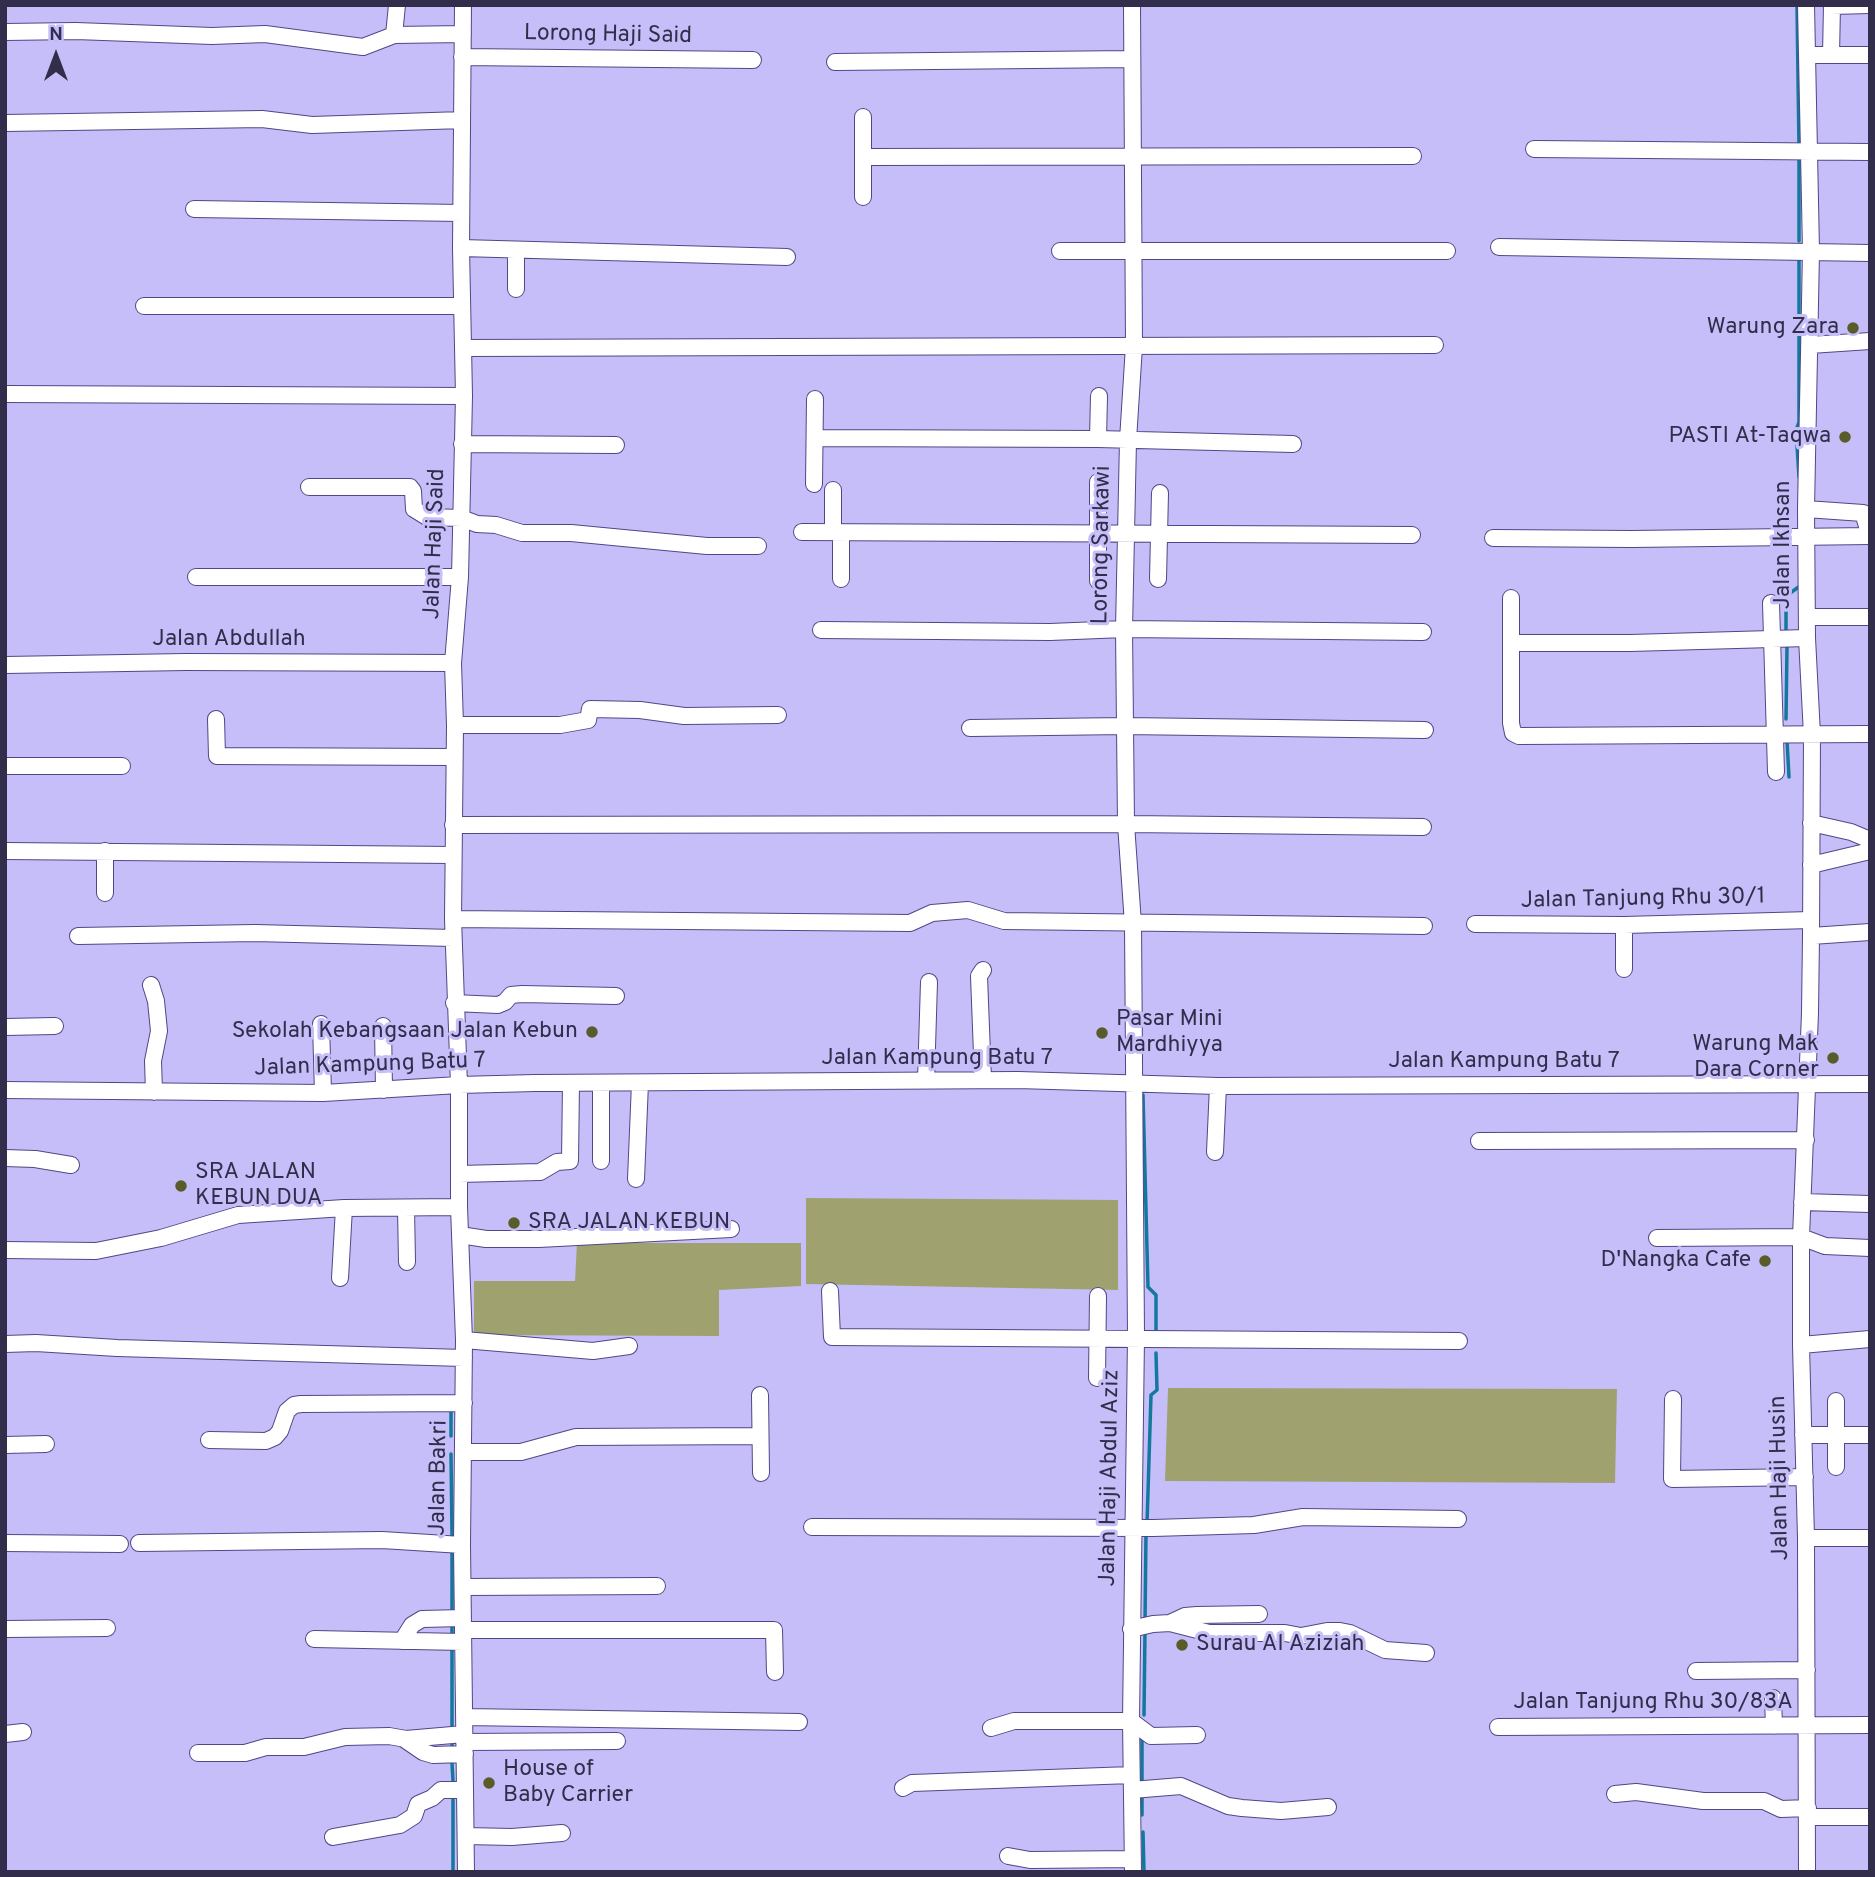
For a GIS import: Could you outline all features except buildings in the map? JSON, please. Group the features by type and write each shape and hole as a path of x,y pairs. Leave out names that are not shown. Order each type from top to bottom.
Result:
{"street":[{"path":"394,34 397,5"},
{"name":"Jalan Haji Said","path":"459,1085 453,938 453,663 460,577 464,396 461,248 463,5"},
{"name":"Lorong Sarkawi","path":"1132,5 1134,346 1128,440 1124,629 1126,824 1133,924 1133,1085"},
{"name":"Jalan Ikhsan","path":"1806,5 1807,55 1801,151 1811,251 1807,509 1802,537 1812,735 1808,1084"},
{"path":"1839,55 1832,6 1870,5"},
{"path":"5,32 76,31 212,36 265,34 363,47 394,34 463,34"},
{"path":"1807,55 1870,55"},
{"name":"Lorong Haji Said","path":"462,57 753,60"},
{"path":"835,62 1132,60"},
{"path":"863,117 863,197"},
{"path":"5,123 262,119 312,125 462,120"},
{"path":"1534,149 1870,152"},
{"path":"863,157 1413,156"},
{"path":"194,209 461,213"},
{"path":"1060,251 1134,253 1152,250 1370,245 1447,251"},
{"path":"1499,247 1870,253"},
{"path":"461,248 787,257"},
{"path":"516,250 516,289"},
{"path":"144,306 462,306"},
{"path":"1810,345 1870,341"},
{"path":"463,348 1435,345"},
{"path":"5,394 464,396"},
{"path":"1098,439 1099,396"},
{"path":"814,484 816,399"},
{"path":"815,438 1098,439 1293,444"},
{"path":"462,444 616,444"},
{"path":"1098,482 1098,581"},
{"path":"309,486 410,487 414,491 414,509 427,517 461,518 522,533 571,533 707,546 758,546"},
{"path":"833,490 841,579"},
{"path":"1158,579 1160,493"},
{"path":"1493,538 1870,536 1863,513 1807,509"},
{"path":"802,532 1412,535"},
{"path":"197,577 460,577"},
{"path":"1511,598 1511,723 1513,733 1519,736 1870,734"},
{"path":"1771,603 1776,639 1776,772"},
{"path":"1807,617 1870,617"},
{"path":"821,630 1423,632"},
{"path":"1511,643 1807,638"},
{"name":"Jalan Abdullah","path":"5,665 186,662 453,663"},
{"path":"455,725 559,725 588,720 590,709 640,710 684,716 778,715"},
{"path":"216,719 217,756 454,757"},
{"path":"970,728 1125,726 1425,730"},
{"path":"5,766 122,766"},
{"path":"1811,823 1851,832 1870,841"},
{"path":"453,825 1126,824 1423,827"},
{"path":"5,850 453,855"},
{"path":"105,893 106,851"},
{"path":"1811,864 1870,851"},
{"path":"453,919 910,923 932,913 968,910 1004,921 1424,926"},
{"name":"Jalan Tanjung Rhu 30/1","path":"1475,924 1811,928 1870,932"},
{"path":"1624,925 1624,969"},
{"path":"78,936 255,933 453,938"},
{"path":"983,970 979,976 983,1080"},
{"path":"926,1080 929,982"},
{"path":"151,985 156,1001 159,1031 153,1062 154,1092"},
{"path":"454,1003 498,1005 511,995 522,994 616,996"},
{"path":"321,1024 323,1093"},
{"path":"5,1027 55,1026"},
{"path":"383,1026 384,1090"},
{"name":"Jalan Kampung Batu 7","path":"5,1090 323,1093 459,1085 926,1080 1218,1086 1870,1084"},
{"path":"459,1174 540,1172 557,1162 570,1161 571,1083"},
{"path":"601,1083 601,1161"},
{"path":"636,1179 640,1083"},
{"name":"Jalan Haji Husin","path":"1807,1872 1806,1538 1801,1237 1808,1084"},
{"name":"Jalan Bakri","path":"459,1085 459,1208 464,1340 462,1545 466,1872"},
{"name":"Jalan Haji Abdul Aziz","path":"1133,1085 1136,1337 1142,1527 1141,1626 1131,1721 1137,1786 1133,1865"},
{"path":"1215,1153 1218,1086"},
{"path":"1479,1141 1806,1140"},
{"path":"5,1158 35,1159 71,1165"},
{"path":"1802,1202 1870,1204"},
{"path":"5,1250 96,1251 161,1238 239,1215 344,1208 459,1208"},
{"path":"340,1278 344,1208"},
{"path":"406,1208 407,1262"},
{"path":"460,1234 486,1239 538,1239 731,1229"},
{"path":"1657,1238 1801,1237 1825,1246 1870,1248"},
{"path":"830,1291 832,1337 1459,1341"},
{"path":"1097,1378 1098,1296"},
{"path":"1801,1345 1870,1339"},
{"path":"464,1340 593,1351 629,1346"},
{"path":"5,1344 464,1358"},
{"path":"760,1395 761,1473"},
{"path":"1673,1399 1672,1479 1805,1478"},
{"path":"1836,1401 1836,1467"},
{"path":"209,1440 266,1441 280,1431 287,1411 294,1405 464,1403"},
{"path":"1803,1435 1870,1435"},
{"path":"464,1452 521,1452 576,1437 760,1436"},
{"path":"5,1445 46,1444"},
{"path":"813,1527 1142,1527 1254,1525 1315,1517 1458,1519"},
{"path":"1806,1538 1870,1538"},
{"path":"139,1543 382,1540 462,1545"},
{"path":"5,1543 120,1544"},
{"path":"463,1587 657,1586"},
{"path":"1141,1626 1170,1623 1185,1616 1259,1614"},
{"path":"402,1641 412,1625 422,1619 463,1630"},
{"path":"1170,1623 1209,1633 1285,1633 1301,1636 1340,1631 1385,1650 1426,1653"},
{"path":"5,1629 107,1628"},
{"path":"314,1639 402,1641 463,1630 774,1630 775,1672"},
{"path":"1696,1671 1807,1670"},
{"path":"1773,1698 1774,1726"},
{"path":"464,1717 799,1722"},
{"path":"991,1728 1014,1721 1131,1721 1151,1735 1197,1735"},
{"name":"Jalan Tanjung Rhu 30/83A","path":"1499,1727 1870,1726"},
{"path":"5,1734 23,1732"},
{"path":"198,1754 304,1747 345,1737 390,1736 464,1744 617,1741"},
{"path":"902,1788 912,1783 1181,1786 1228,1806 1281,1811 1328,1807"},
{"path":"333,1837 400,1825 414,1816 418,1804 432,1798 441,1790 465,1790"},
{"path":"1615,1794 1636,1792 1703,1801 1764,1801 1781,1809 1870,1817"},
{"path":"466,1836 512,1838 562,1833"},
{"path":"1008,1856 1030,1860 1133,1865"}],"green space":[{"path":"806,1198 1118,1200 1118,1290 806,1284"},
{"path":"577,1243 801,1243 801,1286 719,1290 719,1336 474,1335 474,1281 575,1281"},
{"path":"1168,1388 1617,1389 1615,1483 1165,1481"}],"waterway":[{"path":"1797,5 1799,147"},
{"path":"1799,158 1799,241"},
{"path":"1799,259 1799,422 1796,430 1799,477"},
{"path":"1786,630 1786,596 1800,586"},
{"path":"1786,719 1787,647"},
{"path":"1787,741 1789,777"},
{"path":"1143,1095 1148,1287 1156,1295 1156,1334"},
{"path":"1147,1524 1151,1395 1157,1390 1156,1353"},
{"path":"451,1411 451,1436"},
{"path":"451,1454 452,1535"},
{"path":"1145,1622 1146,1532"},
{"path":"452,1552 452,1609"},
{"path":"452,1627 452,1633"},
{"path":"1144,1715 1145,1630"},
{"path":"452,1650 452,1726"},
{"path":"1142,1739 1142,1785"},
{"path":"452,1763 453,1781"},
{"path":"1142,1793 1142,1815"},
{"path":"453,1799 453,1872"},
{"path":"1143,1832 1144,1872"}],"place":[{"name":"Warung Zara","path":"1853,328"},
{"name":"PASTI At-Taqwa","path":"1845,437"},
{"name":"Sekolah Kebangsaan Jalan Kebun","path":"592,1032"},
{"name":"Pasar Mini Mardhiyya","path":"1102,1033"},
{"name":"Warung Mak Dara Corner","path":"1833,1058"},
{"name":"SRA JALAN KEBUN DUA","path":"181,1186"},
{"name":"SRA JALAN KEBUN","path":"514,1223"},
{"name":"D'Nangka Cafe","path":"1765,1261"},
{"name":"Surau Al Aziziah","path":"1182,1645"},
{"name":"House of Baby Carrier","path":"489,1783"}]}
